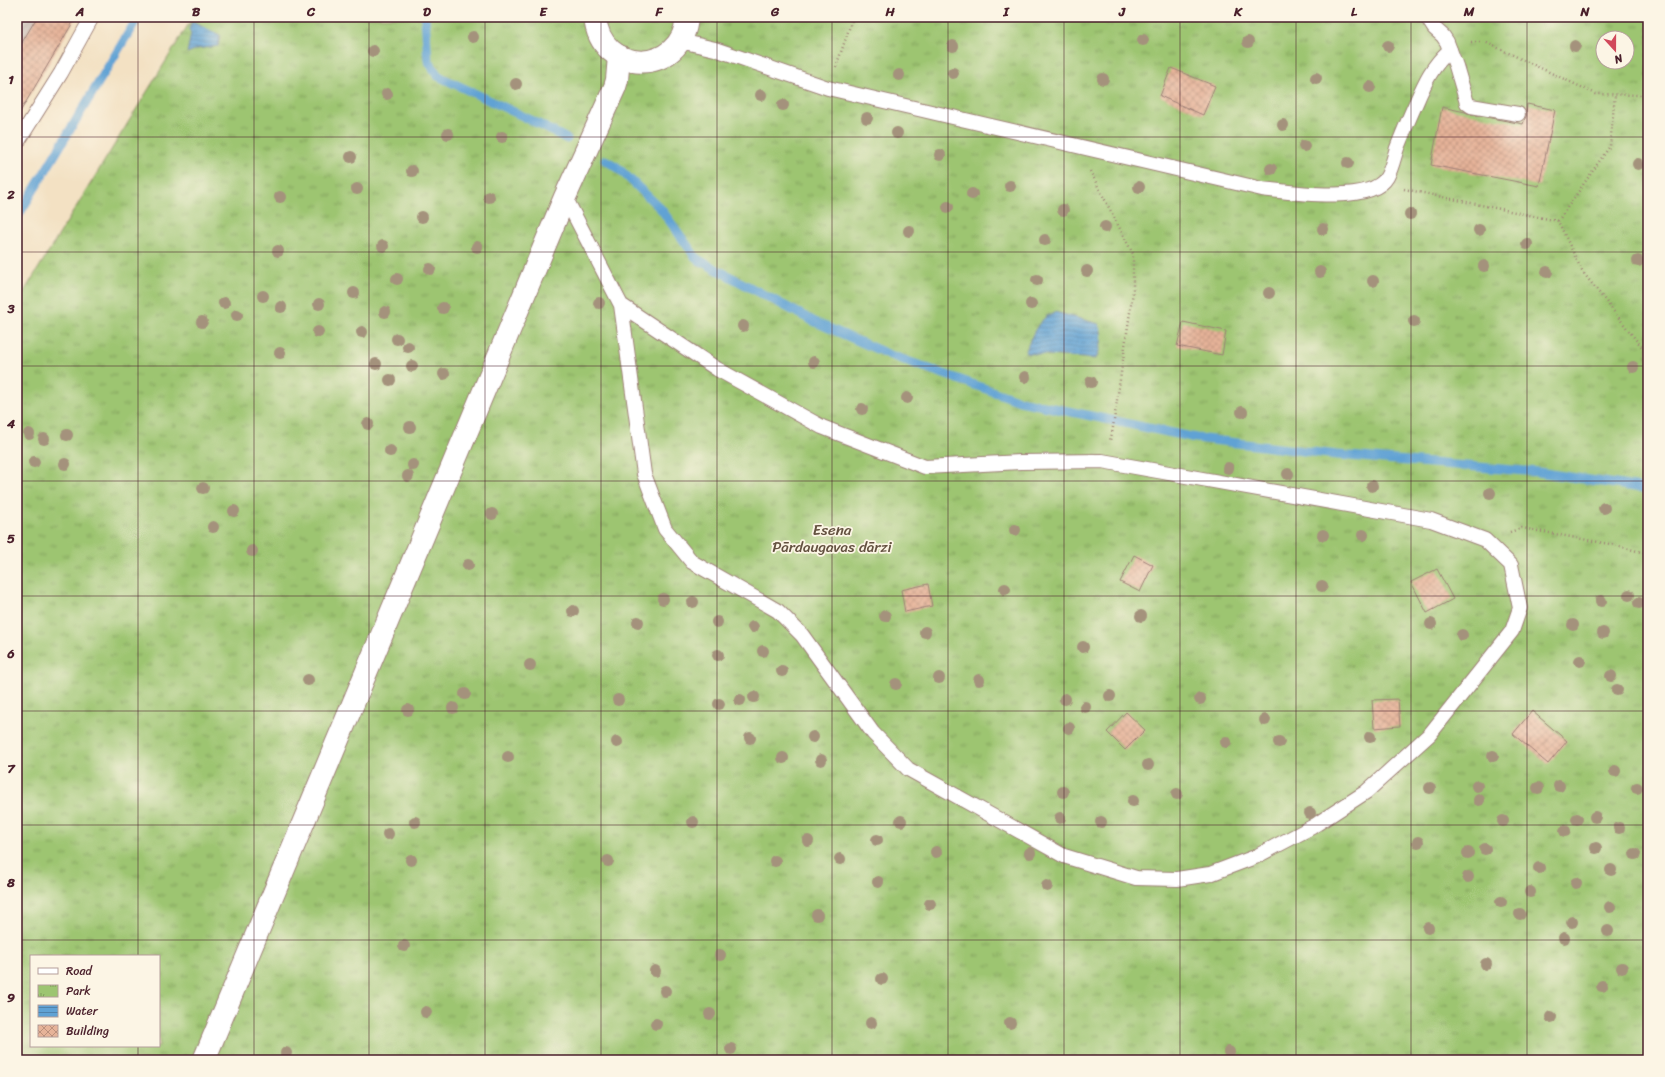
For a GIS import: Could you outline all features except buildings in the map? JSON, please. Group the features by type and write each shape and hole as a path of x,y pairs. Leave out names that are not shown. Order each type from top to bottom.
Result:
{"street":[{"path":"595,17 596,28 602,41 611,52 638,63 653,61 666,55 684,28"},
{"path":"204,1060 565,197 615,87 626,70 627,59"}],"lane":[{"path":"17,143 61,73 92,17"},
{"path":"1427,17 1434,28 1443,36 1448,46 1467,103 1471,106 1518,114"},
{"path":"684,28 715,49"},
{"path":"684,28 689,43 715,49 828,88 1262,189 1326,196 1375,188 1387,177 1400,140 1429,74 1448,46"},
{"path":"565,197 621,305 644,474 665,529 692,562 778,610 802,635 873,733 908,769 1064,856 1136,878 1177,879 1210,874 1255,857 1312,828 1366,792 1430,734 1512,631 1520,608 1511,565 1485,540 1432,520 1102,461 1021,462 925,467 822,427 717,369 621,305"}],"path":[{"path":"828,88 853,17"},
{"path":"1448,46 1485,42 1596,94 1640,95 1648,92"},
{"path":"1558,221 1610,146 1615,95"},
{"path":"1077,146 1133,254 1133,292 1112,434"},
{"path":"1387,177 1407,190 1558,221"},
{"path":"1558,221 1582,271 1648,355"},
{"path":"1485,540 1522,528 1615,545 1648,554"}],"shaded area":[{"path":"17,17 37,17 17,51"}],"green space":[{"name":"Esena Pārdaugavas dārzi","path":"193,17 1648,17 1648,1060 17,1060 17,303"}],"water":[{"path":"192,22 220,35 218,46 197,49 187,53 191,34 189,29"},
{"path":"1055,312 1099,324 1101,329 1101,342 1096,359 1025,353 1039,324"}],"waterway":[{"path":"17,218 138,17"},
{"path":"425,17 428,60 438,76 531,120 567,139"},
{"path":"605,160 617,167 661,209 697,259 813,321 890,355 1020,401 1196,438 1337,455 1538,472 1648,489"}]}
